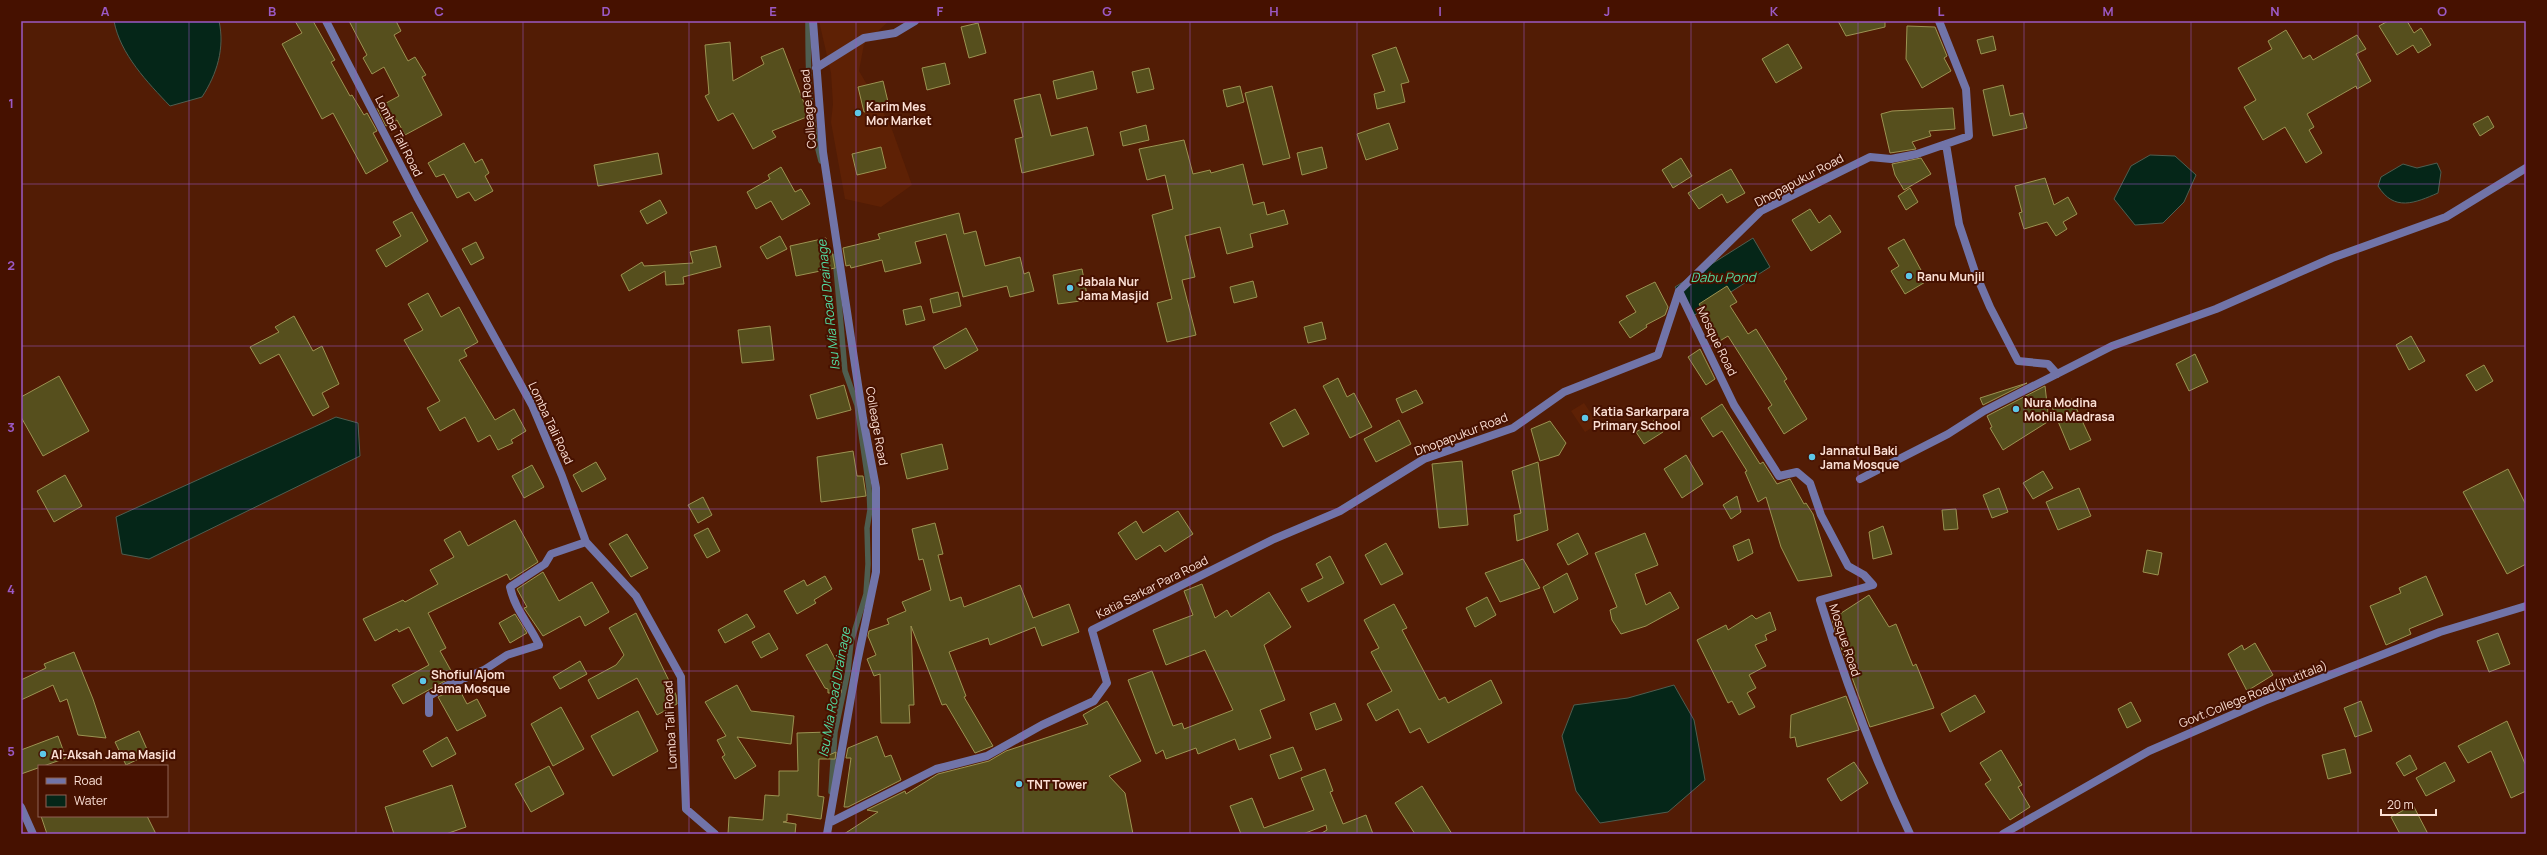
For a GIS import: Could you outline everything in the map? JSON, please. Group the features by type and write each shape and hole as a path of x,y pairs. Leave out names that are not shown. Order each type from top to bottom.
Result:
{"street":[{"name":"Lomba Tali Road","path":"326,21 417,197 532,405 562,476 586,542 636,596 681,677 686,809 715,834"},
{"name":"Colleage Road","path":"813,21 824,152 863,418 876,488 876,572 857,663 827,834"},
{"path":"816,68 864,38 895,33 915,21"},
{"name":"Dhopapukur Road","path":"1274,539 1340,511 1424,459 1513,428 1564,392 1658,355 1679,291 1761,211 1870,157 1891,159 1917,154 1969,136 1966,88 1938,21"},
{"path":"1946,144 1959,224 1990,308 2018,361 2048,364 2057,374"},
{"path":"1860,479 2112,346 2216,309 2332,258 2446,217 2526,168"},
{"name":"Mosque Road","path":"1679,291 1734,405 1779,476 1797,472 1810,483 1821,515 1848,566 1864,575 1873,585 1820,600 1840,665 1878,766 1910,834"},
{"name":"Katia Sarkar Para Road","path":"830,823 936,769 987,756 1042,725 1094,701 1107,683 1092,630 1274,539"},
{"path":"429,713 429,696 446,686 484,670 507,655 539,645 529,625 519,613 510,587 545,564 550,554 586,542"},
{"name":"Govt.College Road(jhutitala)","path":"2003,834 2149,751 2264,701 2440,632 2526,606"},
{"path":"21,807 33,834"}],"shaded area":[{"name":"Karim Mes Mor Market","path":"819,21 889,21 864,44 859,71 890,124 912,185 881,207 845,199 831,122 833,104 831,73"},
{"name":"Katia Sarkarpara Primary School","path":"1584,403 1598,424 1585,432 1571,411"}],"water":[{"path":"114,21 219,21 221,41 216,70 202,97 170,106 136,67 122,45"},
{"path":"2150,155 2175,156 2196,175 2184,202 2163,223 2135,225 2114,199 2131,166"},
{"path":"2437,163 2441,172 2438,193 2429,197 2413,202 2398,202 2384,194 2378,186 2381,177 2403,164 2417,168"},
{"name":"Dabu Pond","path":"1753,238 1770,267 1693,316 1675,287"},
{"path":"336,417 358,423 360,456 149,559 122,554 116,517"},
{"path":"1674,685 1694,720 1705,780 1668,812 1600,823 1576,791 1562,736 1574,705 1628,698"}],"building":[{"path":"295,21 313,21 335,60 331,62 350,96 352,95 364,115 367,113 377,131 373,133 388,161 366,174 333,113 322,119 282,44 302,33"},
{"path":"349,21 396,21 401,31 394,35 408,61 415,57 426,75 422,77 442,115 405,135 397,120 386,126 377,108 399,96 384,67 372,74 363,58 367,55"},
{"path":"1838,21 1885,21 1885,27 1846,36"},
{"path":"2388,21 2407,21 2414,33 2421,28 2431,45 2418,53 2413,45 2397,55 2379,26"},
{"path":"978,23 986,53 969,58 961,27"},
{"path":"1907,26 1935,27 1947,56 1944,58 1951,71 1922,88 1906,59"},
{"path":"2286,30 2303,59 2310,55 2313,60 2357,35 2366,49 2356,54 2371,81 2357,89 2356,86 2307,114 2314,127 2309,130 2322,153 2306,163 2285,127 2263,140 2244,107 2256,100 2238,68 2272,49 2268,41"},
{"path":"1993,36 1996,50 1981,54 1977,40"},
{"path":"730,42 733,81 764,64 761,57 783,48 809,116 772,131 776,137 753,149 733,113 718,121 705,96 709,94 705,45"},
{"path":"1788,44 1802,68 1776,83 1762,59"},
{"path":"1396,47 1409,82 1401,84 1405,102 1377,109 1374,94 1385,91 1372,55"},
{"path":"945,63 950,84 927,90 922,68"},
{"path":"1149,68 1154,89 1137,93 1132,72"},
{"path":"1093,71 1097,89 1057,99 1053,81"},
{"path":"883,81 889,106 864,112 858,87"},
{"path":"2003,85 2010,116 2023,113 2027,128 1993,136 1983,90"},
{"path":"1240,86 1244,102 1227,107 1223,90"},
{"path":"1272,86 1290,158 1263,165 1245,93"},
{"path":"1040,94 1051,136 1087,127 1094,155 1022,173 1015,139 1023,137 1014,100"},
{"path":"1953,108 1955,129 1929,131 1931,136 1912,142 1916,149 1890,153 1881,114 1892,111"},
{"path":"2488,116 2494,127 2480,136 2473,124"},
{"path":"1389,123 1398,149 1366,160 1357,134"},
{"path":"1146,125 1149,140 1123,146 1120,132"},
{"path":"1184,140 1193,174 1210,170 1211,173 1243,164 1253,205 1264,202 1267,215 1284,210 1288,224 1250,234 1253,247 1227,254 1220,227 1185,236 1195,277 1182,280 1196,335 1167,342 1157,303 1172,299 1152,215 1173,209 1165,175 1147,180 1139,149"},
{"path":"464,143 475,163 482,159 489,173 485,176 493,191 475,201 469,192 457,198 444,174 436,177 428,163"},
{"path":"881,147 886,168 857,175 852,154"},
{"path":"1322,147 1327,168 1302,175 1297,153"},
{"path":"658,153 662,174 598,186 594,165"},
{"path":"1681,158 1692,176 1673,188 1662,170"},
{"path":"1921,158 1931,174 1904,190 1895,175 1892,164"},
{"path":"781,167 795,192 801,189 810,204 782,220 771,201 756,209 747,192 770,179 768,175"},
{"path":"1731,169 1745,193 1727,203 1722,194 1699,209 1688,193"},
{"path":"2045,178 2054,205 2068,197 2077,214 2063,222 2067,229 2056,236 2047,222 2024,229 2019,213 2022,212 2015,186"},
{"path":"1910,188 1918,202 1906,210 1898,196"},
{"path":"660,200 667,213 647,224 640,211"},
{"path":"1810,209 1819,223 1830,215 1841,232 1811,251 1792,220"},
{"path":"412,212 428,241 386,267 376,250 401,236 393,222"},
{"path":"959,213 964,234 976,231 985,266 1020,257 1024,274 1029,272 1034,291 1010,297 1007,286 963,297 946,234 915,242 921,263 885,272 882,260 851,268 850,265 846,266 843,248 880,239 878,234"},
{"path":"780,236 787,249 767,259 760,247"},
{"path":"826,238 828,252 832,251 835,268 796,276 790,246"},
{"name":"Ranu Munjil","path":"1904,239 1927,281 1905,294 1891,271 1899,266 1888,248"},
{"path":"476,242 484,258 471,265 462,249"},
{"path":"716,246 721,267 683,277 684,284 666,285 665,271 629,291 621,275 642,262 644,266 693,263 690,252"},
{"name":"Jabala Nur Jama Masjid","path":"1082,269 1088,300 1058,304 1053,275"},
{"path":"1253,281 1257,297 1234,303 1230,287"},
{"path":"1655,282 1668,307 1665,315 1646,325 1647,327 1630,338 1619,322 1636,312 1626,296"},
{"path":"1727,286 1737,302 1730,306 1748,334 1756,329 1787,379 1784,381 1807,419 1784,434 1768,408 1772,405 1728,336 1718,342 1710,330 1714,328 1699,304"},
{"path":"958,292 961,306 933,313 930,299"},
{"path":"428,293 441,317 459,307 478,342 464,350 467,356 459,360 495,420 514,409 526,431 511,440 513,443 498,450 490,435 478,442 465,417 440,431 427,408 440,401 404,340 423,330 408,304"},
{"path":"921,306 925,320 906,325 903,310"},
{"path":"294,316 313,351 322,346 339,384 322,393 329,407 313,416 279,354 260,364 250,347 279,332 275,327"},
{"path":"1322,322 1326,339 1308,343 1304,327"},
{"path":"770,326 774,360 742,363 738,330"},
{"path":"966,328 978,350 945,369 933,347"},
{"path":"2411,336 2425,361 2409,370 2396,345"},
{"path":"1700,349 1715,379 1706,385 1688,357"},
{"path":"2195,354 2208,382 2189,391 2176,364"},
{"path":"2484,365 2493,381 2476,391 2466,375"},
{"path":"59,376 89,431 43,456 21,417 21,397"},
{"path":"1338,378 1347,397 1354,393 1372,427 1350,438 1323,386"},
{"path":"2027,383 1983,405 1980,398"},
{"path":"844,385 851,410 817,419 810,395"},
{"name":"Nura Modina Mohila Madrasa","path":"2045,386 2049,421 2003,450 1990,428 1992,427 1987,416"},
{"path":"1416,390 1423,403 1402,413 1396,399"},
{"path":"2072,399 2091,440 2070,450 2052,407"},
{"path":"1722,404 1760,464 1763,462 1777,484 1790,479 1804,504 1806,503 1813,514 1832,576 1798,581 1781,547 1766,497 1758,502 1745,472 1747,471 1722,431 1713,437 1701,418"},
{"path":"1295,409 1309,434 1283,447 1270,423"},
{"path":"1399,420 1411,444 1376,462 1364,439"},
{"path":"1655,420 1663,432 1644,444 1636,432"},
{"path":"1550,421 1566,443 1559,455 1540,461 1531,429"},
{"path":"942,444 948,469 907,479 901,454"},
{"path":"853,451 857,476 863,476 866,496 821,502 817,457"},
{"path":"1686,455 1703,484 1682,498 1664,469"},
{"path":"1462,461 1468,525 1439,528 1432,464"},
{"path":"596,462 606,479 582,492 573,475"},
{"path":"1538,462 1548,530 1517,541 1514,515 1521,513 1512,471"},
{"path":"532,465 544,487 524,498 512,476"},
{"path":"2508,469 2526,505 2526,564 2507,574 2463,492"},
{"path":"2043,471 2053,488 2033,499 2023,483"},
{"path":"65,475 82,506 54,522 37,491"},
{"path":"1999,488 2008,512 1992,518 1983,495"},
{"path":"2079,488 2091,516 2058,530 2046,502"},
{"path":"1737,496 1741,512 1731,519 1723,505"},
{"path":"703,497 712,515 698,523 688,505"},
{"path":"1956,509 1958,529 1944,530 1942,510"},
{"path":"1178,511 1193,534 1165,552 1160,545 1136,560 1118,533 1136,521 1143,533"},
{"path":"515,520 538,562 510,580 507,574 428,613 446,648 440,651 454,676 403,704 392,685 429,665 409,627 399,632 397,629 375,641 363,619 403,600 405,602 438,584 430,570 454,557 444,540 460,531 468,546"},
{"path":"935,523 943,554 938,555 950,601 961,597 964,607 1020,585 1033,618 1069,604 1079,632 1042,646 1035,627 990,645 988,638 949,652 966,696 964,697 993,746 975,753 946,704 942,705 911,626 914,705 909,705 910,723 881,723 880,674 874,676 867,659 876,655 868,636 869,631 889,624 887,619 906,611 902,602 931,590 923,559 919,560 912,529"},
{"path":"1883,526 1892,554 1873,559 1869,532"},
{"path":"708,528 720,551 707,558 694,535"},
{"path":"1578,533 1588,554 1568,565 1557,544"},
{"path":"1645,533 1658,565 1635,574 1646,605 1670,592 1679,608 1646,626 1621,634 1612,620 1610,610 1617,607 1595,553"},
{"path":"627,534 648,568 631,577 609,544"},
{"path":"1749,539 1753,553 1738,561 1733,546"},
{"path":"1386,543 1403,574 1381,585 1365,555"},
{"path":"2147,550 2162,553 2158,575 2143,572"},
{"path":"1330,556 1344,583 1308,602 1301,589 1323,578 1316,564"},
{"path":"1523,559 1540,588 1500,602 1485,573"},
{"path":"543,572 559,601 592,582 609,612 585,626 580,616 543,636 524,608 527,607 517,589"},
{"path":"1567,573 1578,599 1554,613 1543,587"},
{"path":"825,576 832,589 814,600 816,603 797,614 784,591 804,580 807,586"},
{"path":"2426,576 2443,615 2409,629 2411,634 2386,645 2370,606 2401,593 2399,588"},
{"path":"1202,584 1215,618 1227,610 1231,617 1269,592 1291,627 1264,645 1285,700 1260,710 1271,738 1239,750 1235,739 1198,754 1196,748 1166,759 1163,750 1156,754 1128,680 1152,671 1173,726 1182,723 1184,729 1233,710 1205,650 1166,665 1153,630 1193,615 1184,591"},
{"path":"1869,595 1889,627 1896,624 1913,666 1916,664 1934,708 1870,727 1841,647 1844,646 1836,633 1832,619"},
{"path":"1487,597 1496,615 1475,627 1466,608"},
{"path":"1394,604 1407,628 1402,630 1439,700 1445,697 1448,703 1491,680 1502,703 1428,743 1420,728 1410,733 1398,709 1376,721 1367,704 1392,691 1371,652 1379,648 1364,620"},
{"path":"1770,612 1776,630 1765,635 1767,640 1755,645 1766,666 1749,675 1756,688 1747,693 1755,707 1739,715 1732,701 1728,703 1697,640 1726,625 1728,630 1752,615 1756,619"},
{"path":"636,613 676,695 677,704 657,715 637,678 598,699 588,680 616,665 624,655 609,628"},
{"path":"515,614 527,633 510,643 499,623"},
{"path":"747,614 755,627 725,643 718,630"},
{"path":"769,633 778,649 761,658 752,642"},
{"path":"2498,633 2510,664 2489,672 2477,641"},
{"path":"2255,643 2273,675 2247,691 2228,654 2242,645 2244,650"},
{"path":"827,644 842,672 841,693 828,693 828,689 825,688 806,655"},
{"path":"74,652 93,699 106,738 78,735 67,699 60,702 53,685 21,700 21,680 46,668 44,664"},
{"path":"580,661 587,674 560,689 553,677"},
{"path":"737,685 751,711 794,716 791,744 737,737 756,766 735,779 722,757 725,755 717,740 726,736 705,702"},
{"path":"458,687 467,704 477,699 486,716 457,731 438,697"},
{"path":"1975,695 1985,712 1950,732 1941,714"},
{"path":"1846,696 1859,730 1797,747 1795,737 1790,738 1791,715"},
{"name":"TNT Tower","path":"1107,701 1141,761 1109,776 1125,793 1133,834 844,834 878,812 867,810 905,791 906,794 938,774 989,761 1006,751 1088,724 1083,715"},
{"path":"2361,701 2372,731 2355,737 2344,708"},
{"path":"2131,702 2141,721 2127,728 2118,709"},
{"path":"1335,703 1342,720 1316,730 1310,713"},
{"path":"561,707 584,749 553,766 531,724"},
{"path":"638,711 658,751 613,776 591,736"},
{"path":"2507,721 2526,766 2526,791 2511,798 2491,751 2468,763 2458,746"},
{"path":"139,731 149,754 126,765 115,742"},
{"path":"828,732 829,755 836,752 835,759 819,759 818,796 824,797 821,819 787,814 787,821 783,822 796,824 795,834 728,834 729,817 763,820 765,795 779,796 779,771 798,771 797,733"},
{"name":"Al-Aksah Jama Masjid","path":"58,736 66,758 46,765 38,765 38,768 21,774 21,750"},
{"path":"877,736 885,757 891,755 901,780 848,807 844,807 851,758 846,758 848,748"},
{"path":"447,737 456,754 432,767 423,751"},
{"path":"1293,747 1302,770 1279,779 1270,755"},
{"path":"2345,749 2351,773 2328,779 2322,755"},
{"path":"2001,750 2022,785 2018,787 2030,807 2010,820 1985,784 1991,780 1980,763"},
{"path":"2410,755 2417,769 2404,776 2396,763"},
{"path":"1854,762 1868,783 1841,801 1827,779"},
{"path":"2445,762 2455,781 2426,796 2416,778"},
{"path":"549,766 564,794 531,812 515,784"},
{"path":"1325,769 1333,791 1330,792 1343,824 1366,815 1373,834 1320,834 1327,830 1326,825 1303,834 1241,834 1230,806 1252,798 1264,828 1314,810 1301,778"},
{"path":"452,785 466,827 446,834 394,834 385,807"},
{"path":"1422,786 1452,834 1415,834 1395,803"},
{"path":"2413,805 2428,834 2400,834 2391,817"},
{"path":"41,817 148,817 156,834 47,834"}],"waterway":[{"name":"Isu Mia Road Drainage","path":"808,21 811,109 813,127 821,161"},
{"name":"Isu Mia Road Drainage","path":"831,792 835,732 848,671 851,642 866,594 868,564 867,528 870,510 869,488 857,405 845,371 835,256"}],"place":[{"name":"Karim Mes Mor Market","path":"858,113"},
{"name":"Ranu Munjil","path":"1909,276"},
{"name":"Jabala Nur Jama Masjid","path":"1070,288"},
{"name":"Nura Modina Mohila Madrasa","path":"2016,409"},
{"name":"Katia Sarkarpara Primary School","path":"1585,418"},
{"name":"Jannatul Baki Jama Mosque","path":"1812,457"},
{"name":"Shofiul Ajom Jama Mosque","path":"423,681"},
{"name":"Al-Aksah Jama Masjid","path":"43,754"},
{"name":"TNT Tower","path":"1019,784"}]}
